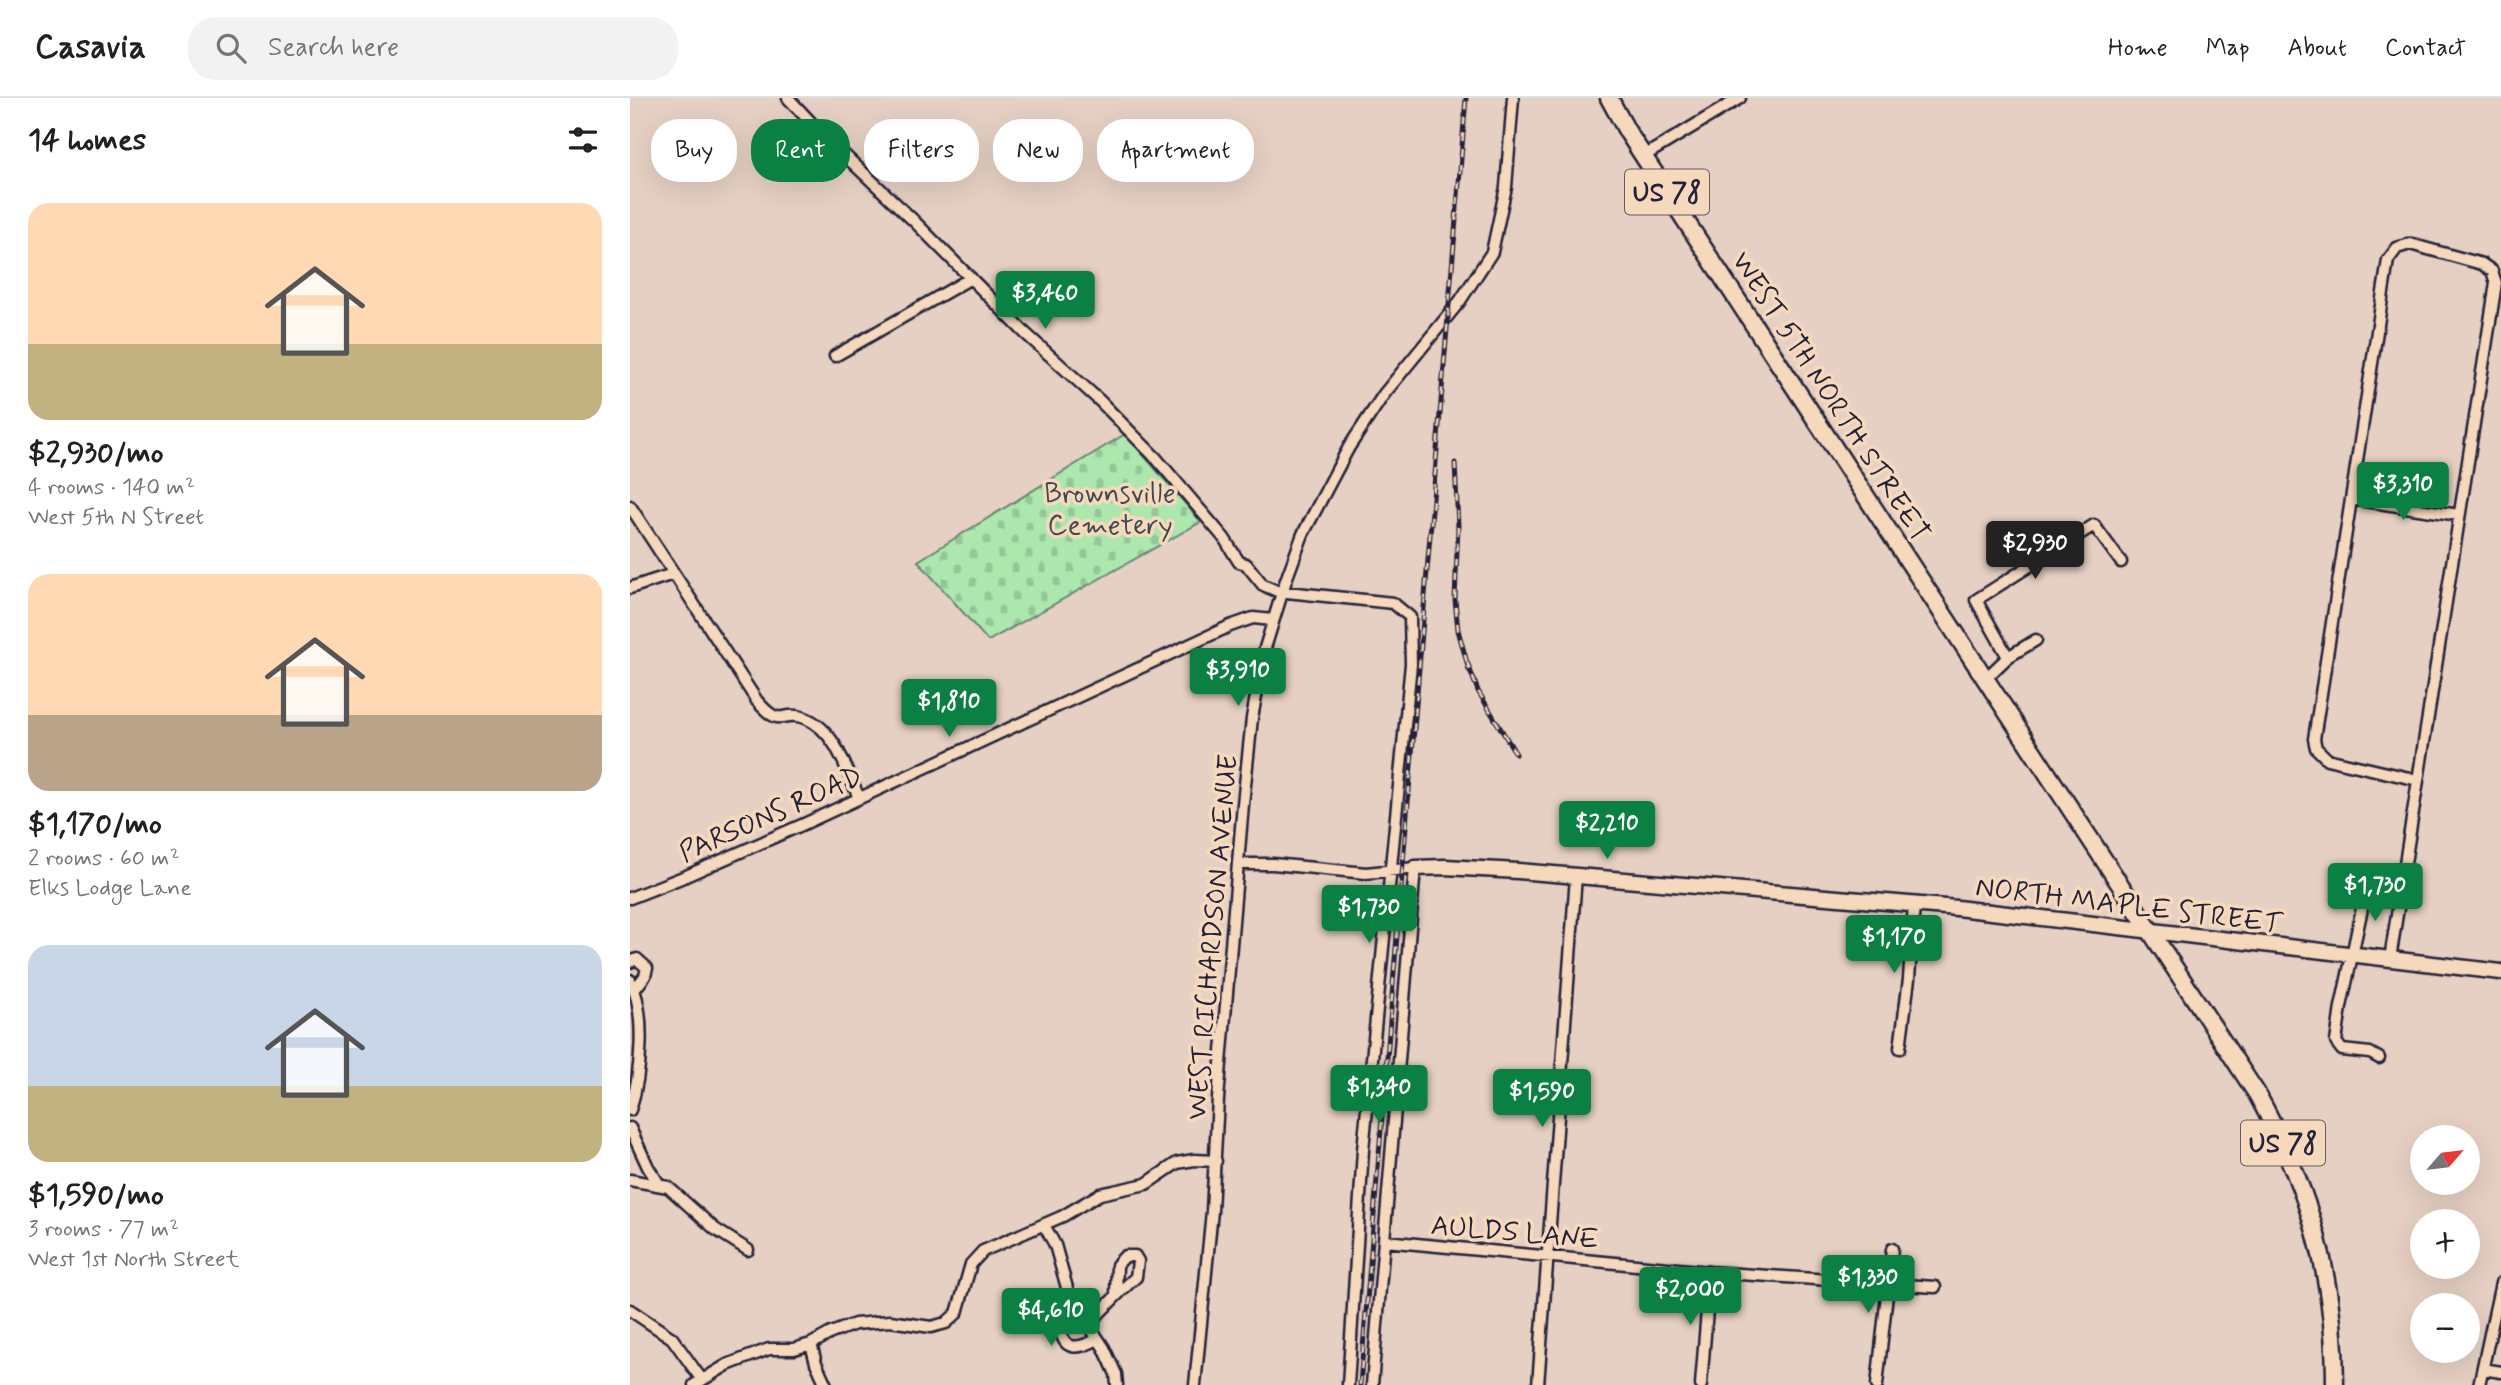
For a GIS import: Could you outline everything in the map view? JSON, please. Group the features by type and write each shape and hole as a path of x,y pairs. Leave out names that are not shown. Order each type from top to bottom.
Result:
{"main road":[{"name":"WEST 5TH NORTH STREET","path":"1609,98 1627,131 1984,680 2151,931"},
{"name":"US 78","path":"2151,931 2257,1094 2293,1166 2310,1210 2324,1262 2333,1312 2335,1385"}],"street":[{"path":"788,98 1156,458 1224,538 1239,562 1247,565 1263,585 1282,592 1393,603 1410,617 1411,664 1363,1150 1348,1385"},
{"name":"WEST RICHARDSON AVENUE","path":"1195,1385 1252,718 1265,648 1282,592 1307,526 1349,447 1384,394 1460,301 1492,251 1506,187 1513,98"},
{"path":"1644,156 1740,98"},
{"path":"2390,959 2496,283 2491,271 2482,264 2410,244 2397,248 2388,260 2314,739 2316,748 2327,759 2417,780"},
{"path":"835,356 971,278"},
{"path":"2351,499 2459,515"},
{"path":"630,506 751,693 767,713 778,718 801,716 815,723 829,736 859,798"},
{"path":"2008,657 1976,600 2094,525 2121,562"},
{"path":"630,588 673,574"},
{"name":"PARSONS ROAD","path":"630,898 686,876 859,798 1230,626 1253,618 1273,620"},
{"path":"1984,680 2008,657 2036,640"},
{"path":"1239,864 1273,864 1366,873 1415,868 1372,1385"},
{"name":"NORTH MAPLE STREET","path":"1415,868 1445,867 1576,876 1914,904 2501,972"},
{"path":"1538,1385 1576,876"},
{"path":"2367,885 2336,1042 2342,1050 2379,1058"},
{"path":"1900,1048 1909,979 1914,904"},
{"path":"630,962 638,960 647,968 646,976 632,985 639,1017 634,1060 636,1091 630,1110"},
{"path":"630,1128 659,1184"},
{"path":"630,1310 672,1338 698,1382 727,1365 769,1349 794,1349 855,1324 890,1321 931,1327 946,1323 957,1313 971,1264 983,1251 1044,1225 1100,1194 1146,1184 1177,1163 1194,1160 1216,1161"},
{"path":"630,1180 668,1187 715,1229 748,1250"},
{"path":"1044,1225 1055,1245 1066,1289 1110,1361 1117,1385"},
{"name":"AULDS LANE","path":"1385,1241 1710,1272 1935,1287"},
{"path":"1877,1385 1892,1249"},
{"path":"1701,1385 1710,1272"},
{"path":"2479,1385 2501,1283"},
{"path":"1088,1324 1116,1295"},
{"path":"1074,1303 1060,1326 1066,1342 1072,1347 1080,1347 1098,1339"},
{"path":"811,1344 826,1385"},
{"path":"2483,1369 2501,1371"}],"green space":[{"name":"Brownsville Cemetery","path":"1125,434 1201,522 988,641 918,561"}],"railway":[{"path":"1360,1385 1466,98"},
{"path":"1455,463 1458,526 1455,600 1458,630 1469,670"},
{"path":"1467,662 1478,691 1516,754"}]}
